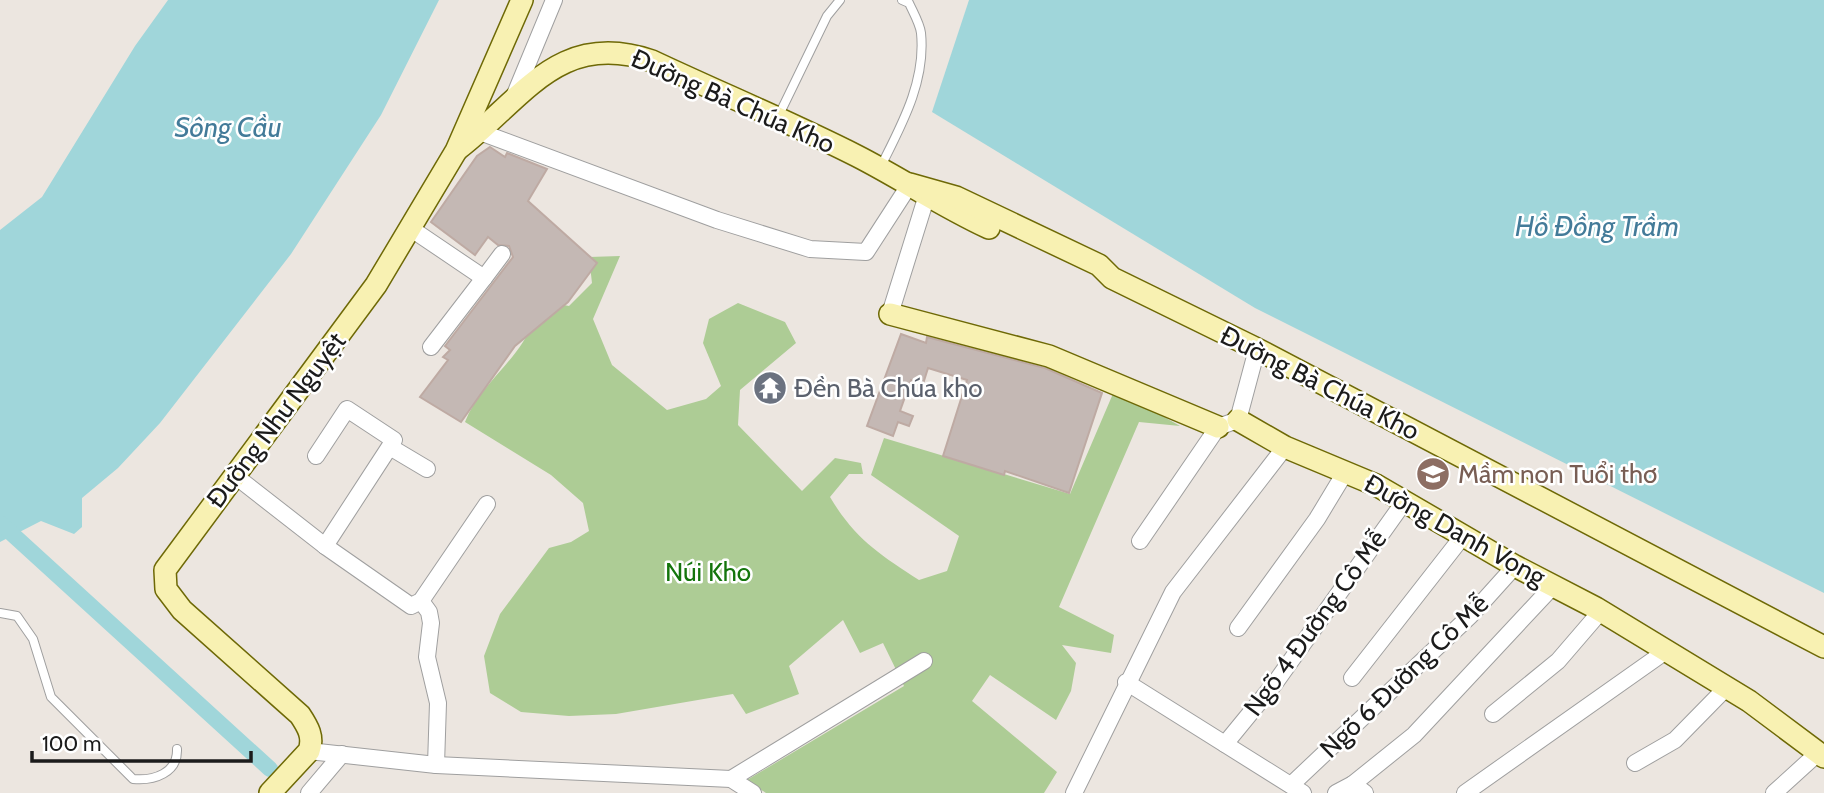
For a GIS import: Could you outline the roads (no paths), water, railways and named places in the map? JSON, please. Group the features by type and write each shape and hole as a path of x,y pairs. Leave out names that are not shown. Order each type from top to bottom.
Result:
{"street":[{"name":"Đường Như Nguyệt","path":"309,751 312,742 300,715 182,610 171,598 163,579 169,563 376,285 456,151 522,0"},
{"path":"512,101 554,0"},
{"name":"Đường Bà Chúa Kho","path":"456,151 557,65 600,52 626,52 653,61 880,168 951,210 1098,279 1112,278 1257,349 1824,647"},
{"path":"480,132 717,220 810,249 866,252 918,189"},
{"path":"890,314 918,189"},
{"path":"410,228 484,278"},
{"path":"431,347 502,254"},
{"name":"Đường Danh Vọng","path":"890,314 1049,356 1346,471 1601,611 1727,687 1821,755"},
{"path":"1140,541 1228,424 1257,349"},
{"path":"316,456 347,409 394,440 325,546"},
{"path":"390,447 427,469"},
{"path":"1073,793 1173,592 1285,447"},
{"path":"1238,628 1317,519 1346,471"},
{"path":"234,475 325,546 411,606 421,601 487,504"},
{"name":"Ngõ 4 Đường Cô Mễ","path":"1225,744 1275,683 1404,502"},
{"path":"1352,678 1463,536"},
{"name":"Ngõ 6 Đường Cô Mễ","path":"1297,789 1470,616 1515,566"},
{"path":"1336,793 1359,788 1414,735 1554,585"},
{"path":"421,601 429,612 431,623 427,657 438,703 436,765"},
{"path":"1493,714 1558,661 1601,611"},
{"path":"1465,793 1666,651"},
{"path":"732,779 924,661"},
{"path":"1126,682 1297,789"},
{"path":"1635,762 1675,740 1727,687"},
{"path":"270,793 309,751 436,765 732,779 753,793"},
{"path":"309,793 342,754"},
{"path":"1774,793 1821,755"}],"lane":[{"path":"776,119 827,16 840,0"},
{"path":"880,168 905,119 917,83 921,32 909,3 902,0"},
{"path":"0,612 17,616 33,639 51,697 133,779 158,777 173,768 177,761 177,749"}],"water":[{"name":"Sông Cầu","path":"168,0 439,0 381,115 291,254 160,423 118,468 82,498 82,527 74,534 41,521 0,542 0,230 42,197 135,46"},
{"name":"Hồ Đồng Trầm","path":"969,0 1824,0 1824,593 1255,308 932,112"}],"waterway":[{"path":"0,523 270,769"}],"place":[{"name":"Đền Bà Chúa kho","path":"770,388"},
{"name":"Mầm non Tuổi thơ","path":"1433,474"}],"park label":[{"name":"Núi Kho","path":"708,572"}]}
